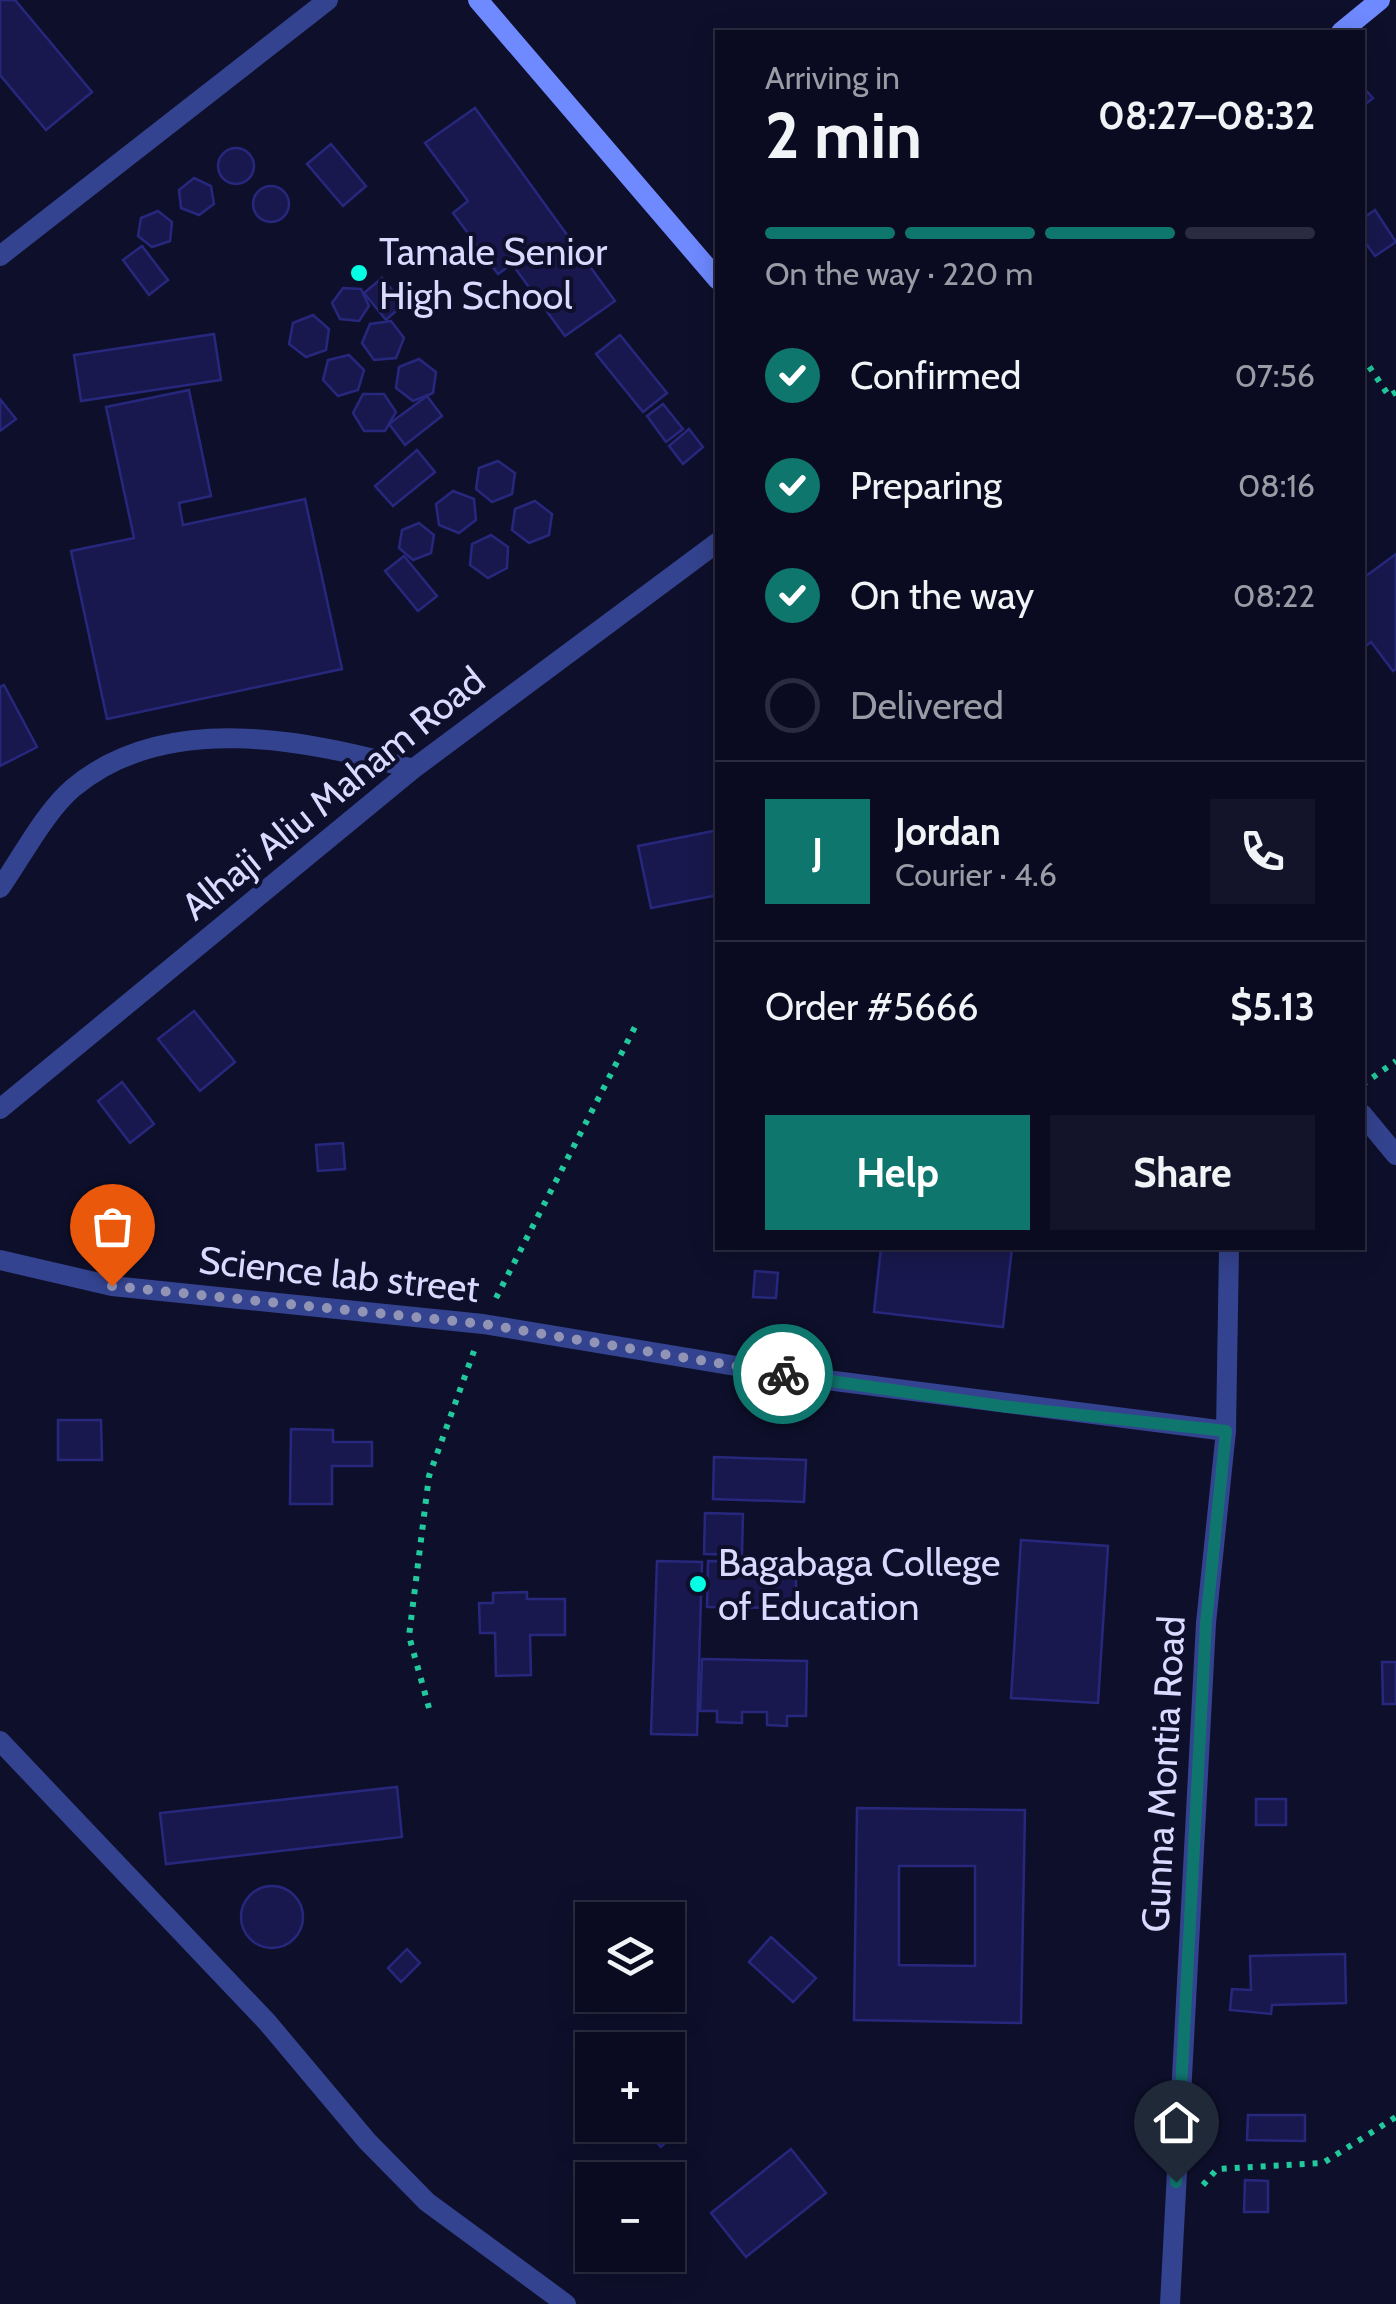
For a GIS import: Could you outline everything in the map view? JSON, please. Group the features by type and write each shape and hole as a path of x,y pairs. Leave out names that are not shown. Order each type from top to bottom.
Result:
{"street":[{"path":"0,256 328,0"},
{"path":"478,0 715,276"},
{"path":"1343,30 1380,0"},
{"name":"Alhaji Aliu Maham Road","path":"0,1109 413,768 715,544"},
{"path":"0,888 69,791 114,758 163,745 266,739 349,752 413,768"},
{"path":"1365,1118 1396,1154"},
{"name":"Gunna Montia Road","path":"1170,2304 1206,1623 1226,1431 1228,1250"},
{"name":"Science lab street","path":"0,1260 112,1286 483,1324 910,1393 1226,1431"},
{"path":"0,1741 267,2022 367,2141 427,2202 566,2304"}],"path":[{"path":"1365,360 1389,396 1396,392"},
{"path":"1365,1083 1396,1061"},
{"path":"1174,2219 1217,2169 1323,2163 1396,2117"}],"building":[{"path":"0,0 15,0 92,92 46,130 0,75"},
{"path":"475,108 615,301 565,336 512,264 498,274 453,213 468,201 425,143"},
{"path":"331,144 366,186 343,206 307,164"},
{"path":"236,148 249,153 254,166 249,179 236,184 223,179 218,166 223,153"},
{"path":"194,178 211,186 214,204 199,215 181,208 179,190"},
{"path":"271,186 284,191 289,204 284,217 271,222 258,217 253,204 258,191"},
{"path":"1375,210 1396,242 1375,256 1365,242 1365,217"},
{"path":"158,211 172,222 170,241 152,247 138,236 141,218"},
{"path":"142,246 168,280 149,295 123,260"},
{"path":"382,278 404,304 386,320 364,293"},
{"path":"343,288 361,289 369,306 359,321 340,319 332,303"},
{"path":"313,315 329,329 326,350 306,357 289,344 293,323"},
{"path":"391,321 404,338 396,358 374,360 362,343 370,324"},
{"path":"214,334 221,380 81,401 74,355"},
{"path":"620,335 667,393 643,412 596,354"},
{"path":"349,355 364,370 358,390 338,396 323,380 328,360"},
{"path":"419,359 436,372 433,393 413,401 396,388 399,367"},
{"path":"189,390 211,496 179,503 183,525 305,499 342,669 107,719 71,551 134,538 106,407"},
{"path":"363,394 384,394 396,412 385,431 364,431 353,413"},
{"path":"427,396 442,416 405,445 389,424"},
{"path":"0,399 16,419 0,431"},
{"path":"663,404 683,429 666,442 647,416"},
{"path":"689,429 703,447 683,464 669,446"},
{"path":"417,450 435,472 393,506 375,486"},
{"path":"498,461 515,473 512,494 492,502 476,489 479,468"},
{"path":"453,491 474,499 476,520 459,533 439,525 436,504"},
{"path":"535,501 552,514 549,535 529,543 512,530 515,509"},
{"path":"419,523 434,535 431,553 413,560 399,548 402,530"},
{"path":"491,535 508,547 507,568 488,578 470,565 472,544"},
{"path":"1396,554 1393,671 1371,642 1365,647 1365,577"},
{"path":"404,556 437,596 418,611 385,571"},
{"path":"4,685 37,747 0,766 0,687"},
{"path":"715,831 715,896 651,908 638,846"},
{"path":"194,1011 235,1062 200,1091 158,1039"},
{"path":"122,1082 154,1124 130,1143 98,1101"},
{"path":"343,1143 345,1169 318,1171 316,1145"},
{"path":"881,1250 1012,1250 1003,1327 874,1312"},
{"path":"755,1271 778,1273 776,1298 753,1297"},
{"path":"58,1420 101,1420 102,1460 58,1460"},
{"path":"291,1429 333,1430 333,1442 372,1442 372,1466 332,1466 332,1504 290,1504"},
{"path":"714,1457 806,1460 804,1502 713,1499"},
{"path":"705,1513 743,1514 742,1555 704,1554"},
{"path":"1021,1540 1108,1546 1098,1703 1011,1698"},
{"path":"657,1561 702,1562 697,1735 651,1734"},
{"path":"708,1561 796,1562 796,1608 707,1607"},
{"path":"527,1592 527,1599 565,1599 565,1635 530,1635 531,1675 496,1676 495,1633 480,1633 479,1603 493,1603 493,1593"},
{"path":"702,1659 807,1661 806,1716 787,1716 787,1726 767,1725 767,1712 742,1712 742,1723 717,1722 717,1711 700,1711"},
{"path":"1382,1662 1396,1662 1396,1704 1383,1704"},
{"path":"397,1787 402,1837 166,1864 160,1813"},
{"path":"1256,1799 1286,1799 1286,1825 1256,1825"},
{"path":"857,1808 1025,1810 1021,2023 854,2020","holes":["899,1866 975,1866 975,1966 899,1965"]},
{"path":"272,1886 294,1895 303,1917 294,1939 272,1948 250,1939 241,1917 250,1895"},
{"path":"771,1937 816,1978 793,2002 749,1962"},
{"path":"407,1949 420,1963 401,1982 388,1968"},
{"path":"1345,1954 1346,2003 1272,2005 1271,2014 1230,2010 1232,1989 1251,1990 1250,1956"},
{"path":"1248,2115 1305,2115 1305,2141 1247,2140"},
{"path":"791,2149 826,2193 746,2257 711,2213"},
{"path":"1245,2180 1268,2181 1268,2212 1244,2212"}],"way so far":[{"path":"112,1286 483,1324 783,1374"}],"place":[{"name":"Tamale Senior High School","path":"359,273"},
{"name":"Bagabaga College of Education","path":"698,1584"}],"route":[{"path":"783,1374 1001,1406 1226,1431 1206,1623 1176,2182"}]}
